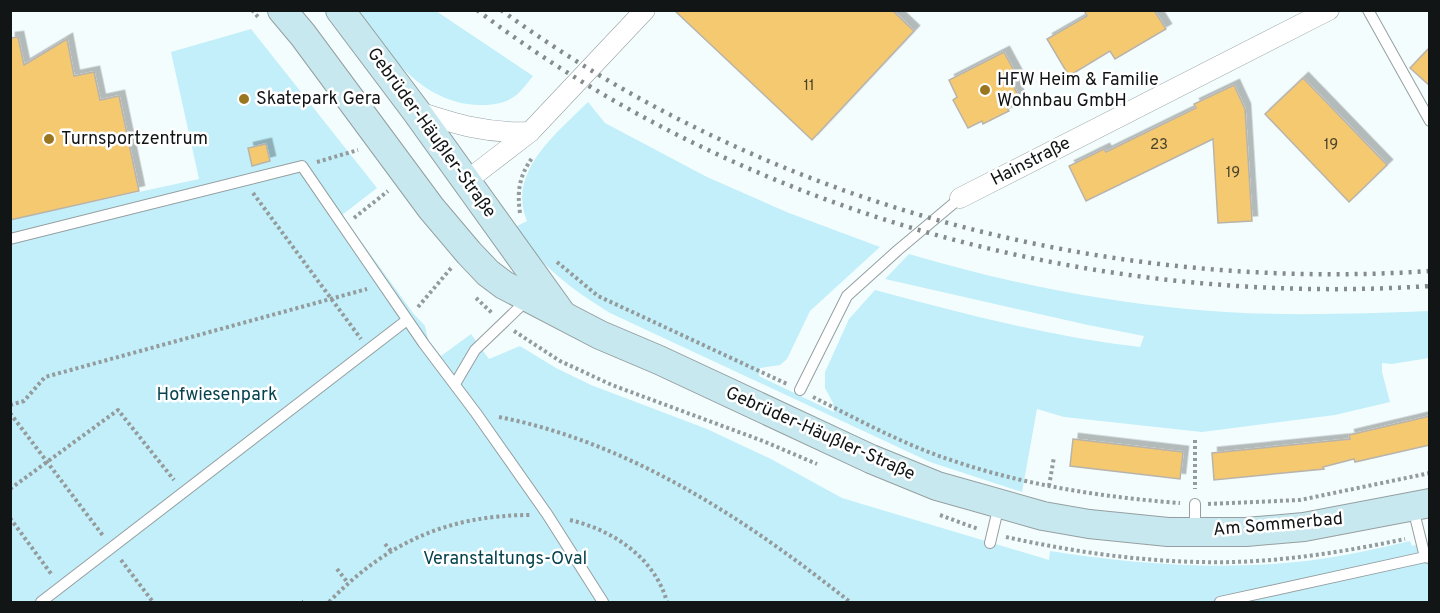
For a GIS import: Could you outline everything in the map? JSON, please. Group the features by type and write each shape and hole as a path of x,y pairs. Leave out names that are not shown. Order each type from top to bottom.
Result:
{"main road":[{"name":"Gebrüder-Häußler-Straße","path":"282,10 303,35 399,185 431,208 469,253 488,273 504,285 600,335 659,360 871,459 937,486 999,505 1089,524"},
{"name":"Gebrüder-Häußler-Straße","path":"340,10 563,315"},
{"path":"431,208 465,182"},
{"name":"Am Sommerbad","path":"1089,524 1168,532 1195,518 1246,532 1304,527 1421,505"}],"street":[{"path":"465,182 530,132 645,10"},
{"name":"Hainstraße","path":"960,198 1329,10"},
{"path":"416,111 469,127 503,133 530,132"}],"lane":[{"path":"1368,10 1430,121"},
{"path":"10,239 302,166 407,320 547,514 603,603"},
{"name":"Hainstraße","path":"800,390 847,296 960,198"},
{"path":"455,384 475,350 528,299"},
{"path":"41,603 407,320"},
{"path":"990,543 999,505"},
{"path":"1220,603 1427,557 1421,505"}],"path":[{"path":"302,166 358,150"},
{"path":"521,218 518,193 524,169 538,150"},
{"path":"244,182 369,349"},
{"path":"553,259 598,296 800,390 872,427 941,457 1012,478 1121,498 1195,518 1300,500 1430,473"},
{"path":"407,320 450,269"},
{"path":"10,405 24,401 45,377 383,285"},
{"path":"10,489 118,410 184,493"},
{"path":"10,413 153,603"},
{"path":"476,413 530,423 586,441 662,476 731,515 810,570 850,603"},
{"path":"1195,440 1195,518"},
{"path":"1049,486 1054,457"},
{"path":"329,603 348,583 391,551 422,536 477,518 547,514 580,522 609,534 632,548 651,570 667,603"},
{"path":"10,518 61,587"},
{"path":"385,544 391,551"},
{"path":"337,569 348,583"}],"green space":[{"path":"356,11 436,11 533,76 515,96 498,104 480,105 440,96 424,86 394,59"},
{"name":"Hofwiesenpark","path":"251,29 377,188 342,215 413,313 425,326 428,339 441,356 471,334 489,359 520,346 556,368 591,385 707,429 771,459 842,498 1049,560 1050,551 1178,565 1274,564 1332,557 1410,541 1412,546 1429,542 1429,602 11,602 10,220 199,179 171,52"},
{"path":"588,102 605,123 707,177 789,213 880,247 810,311 787,359 780,365 760,368 759,376 834,412 833,403 825,388 825,372 849,319 875,290 1040,331 1140,347 1144,336 885,279 909,254 978,273 1047,288 1152,305 1217,312 1278,314 1429,311 1429,358 1392,364 1382,363 1382,372 1390,402 1335,415 1202,432 1064,417 1037,409 1022,492 930,462 610,313 582,295 546,266 515,227 527,221 522,203 523,186 538,154"}],"building":[{"path":"674,10 892,10 914,31 812,140"},
{"path":"1084,10 1154,10 1166,29 1115,59 1110,51 1069,76 1047,39 1087,16"},
{"name":"Turnsportzentrum","path":"18,37 24,65 67,39 74,76 94,72 100,100 119,96 139,191 10,220 10,38"},
{"path":"1430,47 1430,86 1410,68"},
{"name":"HFW Heim & Familie Wohnbau GmbH","path":"1004,52 1019,80 1012,83 1021,101 1007,108 1009,111 983,124 982,121 968,128 953,100 957,97 949,80"},
{"path":"1303,78 1387,165 1349,202 1265,114"},
{"path":"1234,85 1245,109 1252,221 1218,223 1213,139 1086,201 1069,166 1104,149 1106,152 1196,108 1194,104"},
{"path":"266,144 270,161 252,166 248,148"},
{"path":"1430,416 1430,445 1355,462 1354,459 1323,467 1324,469 1214,480 1212,453 1350,439 1349,435"},
{"path":"1073,439 1183,452 1180,479 1070,466"}],"railway":[{"path":"477,10 581,81 692,142 808,193 928,233 1052,262 1177,281 1304,289 1430,286"},
{"path":"501,10 604,78 712,136 825,184 943,222 1063,249 1185,267 1307,274 1430,271"}],"place":[{"name":"HFW Heim & Familie Wohnbau GmbH","path":"985,90"},
{"name":"Skatepark Gera","path":"244,99"},
{"name":"Turnsportzentrum","path":"49,139"}],"park label":[{"name":"Veranstaltungs-Oval","path":"505,559"}]}
